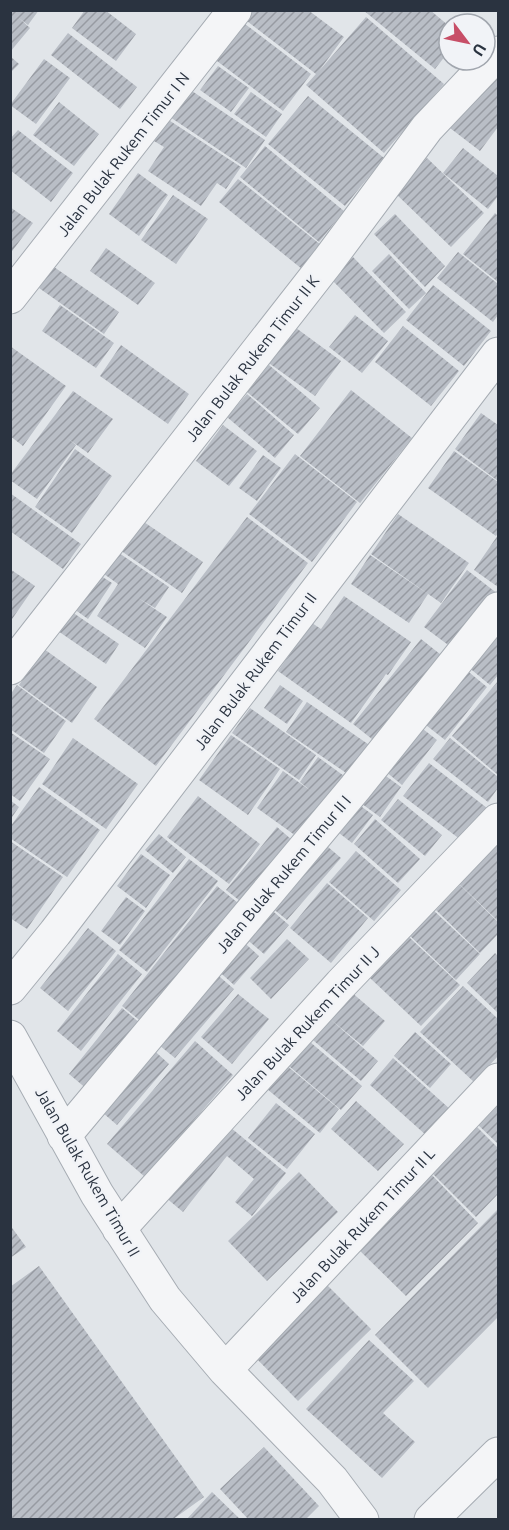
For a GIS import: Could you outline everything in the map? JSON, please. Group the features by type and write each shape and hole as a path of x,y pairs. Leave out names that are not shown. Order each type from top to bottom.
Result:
{"street":[{"name":"Jalan Bulak Rukem Timur I N","path":"10,297 235,10"},
{"name":"Jalan Bulak Rukem Timur II K","path":"10,668 328,261 427,128 498,53"},
{"name":"Jalan Bulak Rukem Timur II","path":"10,988 62,924 498,354"},
{"name":"Jalan Bulak Rukem Timur II I","path":"64,1136 355,788 498,609"},
{"name":"Jalan Bulak Rukem Timur II J","path":"119,1228 341,984 498,820"},
{"name":"Jalan Bulak Rukem Timur II","path":"10,1037 97,1194 165,1299 225,1370 332,1480 362,1520"},
{"name":"Jalan Bulak Rukem Timur II L","path":"225,1370 498,1080"},
{"path":"430,1520 498,1454"}],"building":[{"path":"10,10 39,10 28,25 19,18 30,28 10,52"},
{"path":"85,10 105,10 136,34 116,61 72,28"},
{"path":"248,10 308,10 344,37 319,71 366,17 444,84 384,153 306,85 316,74 243,18"},
{"path":"363,10 430,10 437,16 437,66 435,69"},
{"path":"241,21 311,74 283,111 213,58"},
{"path":"68,33 137,87 120,109 51,55"},
{"path":"10,56 19,64 10,73"},
{"path":"44,59 70,78 36,124 10,105"},
{"path":"218,66 249,88 231,112 200,90"},
{"path":"497,68 498,127 480,151 450,128 494,72 497,72"},
{"path":"186,87 265,140 246,168 167,115"},
{"path":"251,92 282,114 266,137 234,114"},
{"path":"308,96 384,158 345,206 268,144"},
{"path":"59,102 99,134 74,166 33,135"},
{"path":"164,117 241,167 226,189 217,183 201,206 148,171 164,147 149,138"},
{"path":"18,130 73,173 51,202 10,170 10,139"},
{"path":"265,146 344,211 319,242 240,177"},
{"path":"463,148 498,176 498,196 488,209 443,173"},
{"path":"427,158 484,213 451,247 394,192"},
{"path":"138,173 168,195 139,236 109,214"},
{"path":"238,179 321,245 302,269 219,202"},
{"path":"173,195 208,219 176,264 141,240"},
{"path":"10,207 33,223 10,254"},
{"path":"495,213 498,216 498,282 463,254"},
{"path":"395,214 445,266 425,287 374,234"},
{"path":"106,248 155,283 138,305 90,271"},
{"path":"458,252 498,284 498,315 493,322 437,278"},
{"path":"389,254 426,293 409,309 372,271"},
{"path":"353,257 406,312 384,333 331,279"},
{"path":"54,267 119,312 104,334 39,288"},
{"path":"433,285 491,331 464,366 406,320"},
{"path":"60,305 114,343 96,368 42,331"},
{"path":"355,315 388,341 362,373 329,347"},
{"path":"292,325 341,361 315,396 266,361"},
{"path":"403,326 459,371 431,406 375,362"},
{"path":"121,345 189,394 168,424 100,376"},
{"path":"10,346 66,386 23,446 10,436"},
{"path":"269,365 320,408 298,434 247,392"},
{"path":"351,390 412,438 360,503 300,456"},
{"path":"73,391 113,419 88,453 67,438 76,445 37,499 10,480 10,475"},
{"path":"247,394 294,435 275,458 227,417"},
{"path":"481,413 498,425 498,481 455,449"},
{"path":"223,425 257,451 229,486 196,461"},
{"path":"75,449 112,476 72,533 35,507"},
{"path":"454,451 498,482 498,533 496,536 428,488"},
{"path":"295,454 357,502 312,562 249,514"},
{"path":"263,455 281,468 257,501 239,488"},
{"path":"10,493 81,544 63,569 10,531"},
{"path":"398,514 469,563 441,603 371,554"},
{"path":"247,517 308,563 156,766 94,719"},
{"path":"138,518 203,562 182,593 117,548"},
{"path":"498,535 498,587 474,570"},
{"path":"119,553 169,587 155,608 138,598 167,617 145,648 97,616 118,584 104,574"},
{"path":"370,555 428,594 409,623 351,584"},
{"path":"10,569 35,586 10,622"},
{"path":"467,570 498,594 459,653 424,627"},
{"path":"98,574 112,583 88,619 74,609"},
{"path":"344,596 411,642 351,723 278,671 312,623 321,629"},
{"path":"72,612 119,644 106,664 58,631"},
{"path":"498,618 498,675 490,685 461,661"},
{"path":"421,639 450,662 382,747 353,724"},
{"path":"44,649 97,687 72,723 19,685"},
{"path":"459,664 487,687 445,740 417,718"},
{"path":"498,681 498,775 452,736"},
{"path":"17,685 66,721 44,753 10,729 10,695"},
{"path":"280,685 303,701 287,724 264,708"},
{"path":"307,702 378,751 358,781 286,732"},
{"path":"250,708 316,755 299,780 232,733"},
{"path":"414,722 437,740 402,785 379,766"},
{"path":"10,732 50,759 20,801 10,794"},
{"path":"231,735 280,769 248,815 199,780"},
{"path":"73,738 138,784 106,829 42,784"},
{"path":"450,738 498,777 498,788 488,802 433,759"},
{"path":"318,757 351,781 303,841 257,808 283,771 311,791 300,782"},
{"path":"429,763 487,808 461,840 403,796"},
{"path":"379,771 401,787 380,817 358,801"},
{"path":"39,787 100,830 67,877 10,838 10,827"},
{"path":"198,796 260,844 229,884 167,837"},
{"path":"351,799 373,815 352,843 330,826"},
{"path":"398,799 442,835 425,856 381,820"},
{"path":"10,800 19,807 10,820"},
{"path":"375,819 420,859 398,883 354,844"},
{"path":"498,826 498,921 450,875"},
{"path":"277,827 299,846 249,908 226,890"},
{"path":"159,834 186,857 173,873 145,850"},
{"path":"10,841 63,877 27,929 10,918"},
{"path":"321,841 341,858 287,920 266,903"},
{"path":"356,851 401,890 374,921 329,882"},
{"path":"141,854 170,875 146,908 117,886"},
{"path":"189,859 218,881 147,972 119,950"},
{"path":"327,883 368,918 331,963 290,928"},
{"path":"460,885 498,922 498,934 480,953 436,910"},
{"path":"217,886 243,907 148,1027 122,1006"},
{"path":"126,897 145,911 120,945 101,931"},
{"path":"268,907 289,925 264,954 243,936"},
{"path":"431,908 480,954 456,980 407,933"},
{"path":"88,928 116,951 68,1011 40,988"},
{"path":"409,937 460,985 421,1026 370,978"},
{"path":"239,938 259,956 234,985 214,967"},
{"path":"287,939 309,959 271,999 250,978"},
{"path":"495,953 498,956 498,1013 467,983"},
{"path":"118,954 142,974 81,1051 57,1031"},
{"path":"214,972 234,989 175,1058 154,1041"},
{"path":"343,985 385,1021 363,1046 330,1019 378,1061 361,1081 307,1035"},
{"path":"463,986 498,1019 498,1056 474,1082 420,1032"},
{"path":"238,994 269,1019 232,1064 201,1037"},
{"path":"122,1008 147,1029 94,1095 69,1074"},
{"path":"415,1032 451,1064 430,1088 394,1056"},
{"path":"303,1036 362,1086 341,1110 283,1061"},
{"path":"195,1041 233,1075 145,1177 107,1144"},
{"path":"148,1045 169,1064 117,1125 95,1106"},
{"path":"393,1058 451,1110 427,1136 370,1085"},
{"path":"280,1060 339,1109 320,1133 261,1084"},
{"path":"498,1100 498,1144 475,1122"},
{"path":"356,1101 404,1144 378,1171 331,1129"},
{"path":"276,1103 315,1134 287,1169 248,1138"},
{"path":"225,1123 286,1173 252,1216 235,1202 254,1179 227,1156 183,1212 165,1197"},
{"path":"476,1126 498,1148 498,1194 476,1217 431,1172"},
{"path":"299,1172 338,1212 267,1281 228,1241"},
{"path":"430,1173 478,1223 406,1296 356,1247"},
{"path":"498,1209 498,1317 428,1388 375,1335"},
{"path":"10,1225 26,1247 10,1258"},
{"path":"39,1266 204,1497 172,1520 10,1520 10,1287"},
{"path":"326,1284 371,1329 298,1401 254,1356"},
{"path":"369,1340 414,1381 383,1413 415,1442 382,1478 306,1409"},
{"path":"264,1447 319,1506 305,1520 249,1520 220,1489"},
{"path":"212,1492 241,1520 186,1520"}]}
